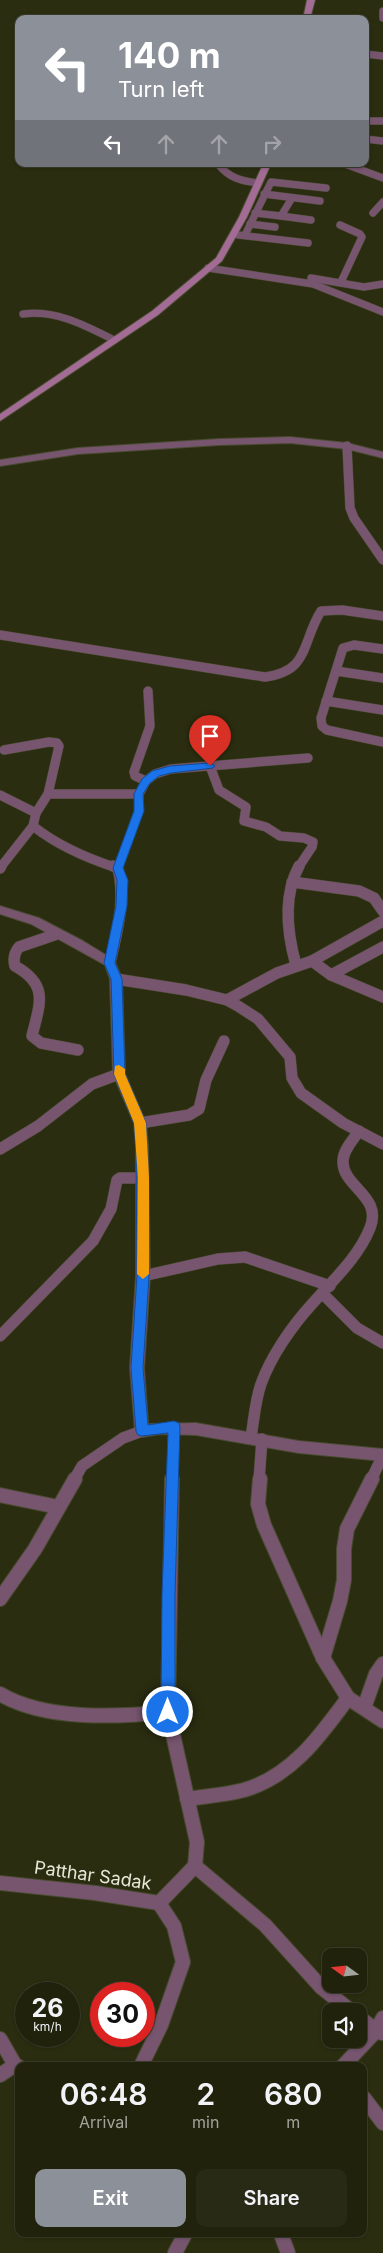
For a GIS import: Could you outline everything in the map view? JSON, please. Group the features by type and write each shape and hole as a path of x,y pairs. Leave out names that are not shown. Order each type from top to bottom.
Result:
{"main road":[{"path":"307,15 311,0"},
{"path":"0,418 156,313 219,259 266,167"}],"street":[{"path":"383,12 383,18"},
{"path":"369,54 383,56"},
{"path":"369,121 383,121"},
{"path":"369,139 383,141"},
{"path":"221,167 232,179 258,183"},
{"path":"353,167 383,178"},
{"path":"245,235 269,184 274,181 326,188"},
{"path":"264,194 320,201"},
{"path":"281,216 292,198"},
{"path":"373,213 383,202"},
{"path":"255,213 311,220"},
{"path":"250,224 275,227"},
{"path":"340,224 360,234 362,237 341,282"},
{"path":"233,234 308,243"},
{"path":"208,268 279,278 329,289 383,312"},
{"path":"279,278 316,278 364,287 383,284"},
{"path":"23,314 41,312 60,315 114,340"},
{"path":"0,463 78,451 219,442 290,440 347,446 383,455"},
{"path":"347,446 350,508 354,518 379,548 383,560"},
{"path":"0,635 265,677 279,676 295,666 303,655 314,619 321,611 342,610 383,616"},
{"path":"383,649 347,646 343,648 321,718 322,726 327,730 383,742"},
{"path":"336,671 383,678"},
{"path":"146,781 135,776 134,772 151,726 152,712 148,691"},
{"path":"326,701 383,710"},
{"path":"0,868 33,826 36,813 48,794 59,746 58,743 49,742 4,750"},
{"path":"142,1431 137,1368 143,1276 144,1178 140,1123 119,1074 116,979 110,963 122,906 122,880 118,868 139,811 138,794 146,781 155,774 170,770 308,758"},
{"path":"210,766 219,790 246,807 244,821 266,827 280,836 304,838 313,842 292,882 288,916 290,948 296,965"},
{"path":"48,794 138,794"},
{"path":"0,795 36,813"},
{"path":"33,826 46,837 86,858 118,868"},
{"path":"292,882 359,891 374,898 383,911"},
{"path":"0,910 35,921 110,963"},
{"path":"227,1000 296,965 312,961 383,921"},
{"path":"57,934 19,947 15,952 13,960 15,966 26,972 37,983 39,991 32,1036 41,1043 78,1050"},
{"path":"331,976 383,947"},
{"path":"312,961 331,976 383,998"},
{"path":"116,979 186,990 227,1000 258,1019 290,1057 292,1078 301,1092 343,1123 383,1144"},
{"path":"140,1123 189,1115 199,1109 206,1080 224,1041"},
{"path":"0,1148 38,1126 92,1084 119,1074"},
{"path":"360,1132 345,1150 343,1159 344,1171 369,1198 374,1211 373,1222 364,1242 301,1317 261,1383 256,1438 258,1504 264,1525 323,1658 348,1698 383,1721"},
{"path":"0,1336 93,1241 111,1209 118,1180 120,1178 144,1178"},
{"path":"143,1276 218,1259 245,1257 326,1289 357,1328 383,1343"},
{"path":"174,1427 168,1712 197,1842 195,1866 265,1925 321,1987 341,2003"},
{"path":"0,1599 35,1549 82,1466 123,1438 142,1431 174,1427 256,1438 288,1445 383,1455 347,1529 344,1550 344,1580 340,1601 323,1658"},
{"path":"0,1495 58,1507"},
{"path":"364,1708 376,1674 383,1664"},
{"path":"0,1694 21,1703 58,1712 82,1715 123,1717 168,1712"},
{"path":"187,1798 245,1790 291,1767 313,1745 348,1698"},
{"name":"Patthar Sadak","path":"0,1883 159,1902 195,1866"},
{"path":"143,2062 161,2026 183,1962 174,1926 159,1902"},
{"path":"348,2062 381,2028 367,2021"},
{"path":"0,2039 15,2063"},
{"path":"0,2075 15,2067"},
{"path":"367,2102 383,2123"},
{"path":"175,2253 183,2237"},
{"path":"281,2237 288,2253"}],"slow traffic":[{"path":"119,1069 119,1074 140,1123 144,1178 143,1274"}],"route":[{"path":"168,1712 174,1427 142,1431 137,1368 143,1276 144,1178 142,1146 140,1123 119,1074 116,979 114,969 110,963 122,906 122,880 118,868 135,826 139,811 138,794 146,781 155,774 170,770 210,766"}]}
